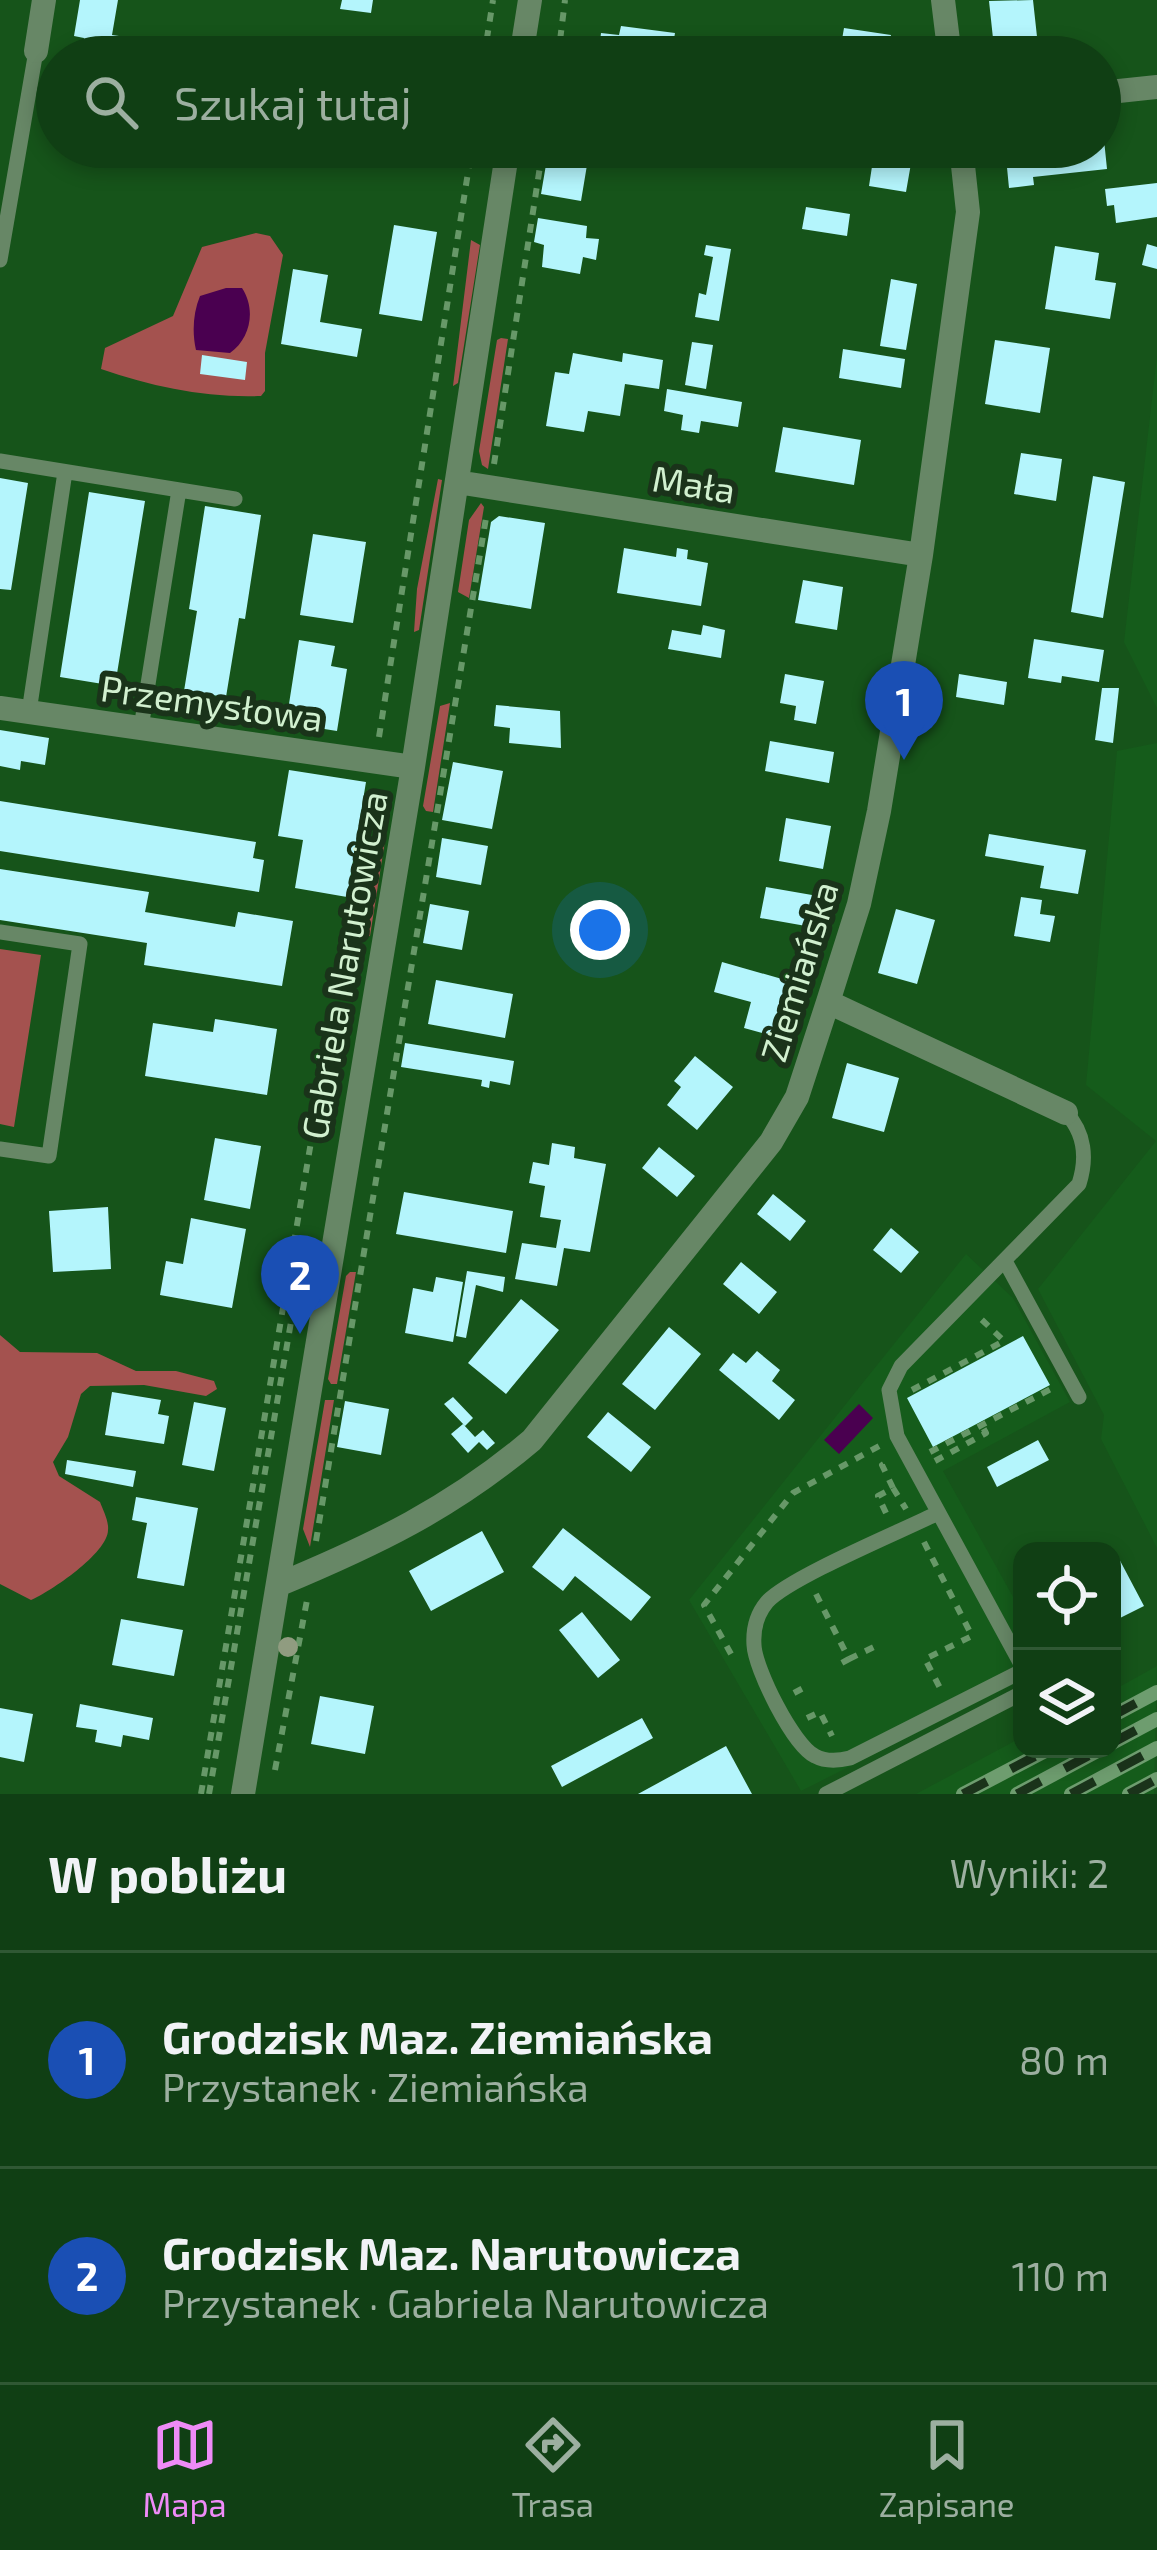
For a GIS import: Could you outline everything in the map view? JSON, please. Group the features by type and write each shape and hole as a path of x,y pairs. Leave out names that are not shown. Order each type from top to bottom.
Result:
{"street":[{"path":"38,36 44,0"},
{"path":"524,36 530,0"},
{"path":"944,0 948,36"},
{"path":"1121,91 1157,87"},
{"name":"Gabriela Narutowicza","path":"243,1794 413,767 505,168"},
{"name":"Ziemiańska","path":"278,1585 379,1543 490,1475 532,1440 771,1142 797,1097 859,904 879,811 968,212 963,168"},
{"name":"Mała","path":"457,482 920,555"},
{"name":"Przemysłowa","path":"0,708 413,767"},
{"path":"828,1002 1066,1113"}],"lane":[{"path":"0,260 3,221 36,51"},
{"path":"0,461 235,499"},
{"path":"29,712 65,472"},
{"path":"141,728 179,490"},
{"path":"0,932 80,944 49,1156 0,1149"},
{"path":"1013,1651 897,1436 889,1390 902,1366 1079,1184 1084,1169 1081,1137 1066,1113"},
{"path":"1005,1261 1079,1396"},
{"path":"938,1513 767,1602 754,1626 762,1672 794,1735 807,1750 827,1760 850,1758 1013,1673"},
{"path":"826,1794 1013,1698"}],"path":[{"path":"487,36 493,0"},
{"path":"561,36 565,0"},
{"path":"206,1794 380,762 468,168"},
{"path":"451,354 477,168"},
{"path":"495,472 540,168"},
{"path":"314,1550 491,505"},
{"path":"366,878 380,762 415,579"},
{"path":"206,1794 341,1028"},
{"path":"903,1400 905,1394 1004,1341 975,1312"},
{"path":"922,1444 931,1462 986,1433 981,1423 1054,1387"},
{"path":"893,1488 972,1636 925,1659 949,1708"},
{"path":"808,1578 849,1659"},
{"path":"278,1765 310,1585"},
{"path":"838,1665 876,1646"},
{"path":"794,1693 809,1685"}],"shaded area":[{"path":"256,233 270,236 283,255 261,396 180,390 101,369 105,348 173,316 202,247"},
{"path":"471,240 480,245 458,383 453,386"},
{"path":"242,288 246,296 247,331 230,353 196,350 194,323 200,296"},
{"path":"501,338 508,339 488,469 479,451"},
{"path":"1157,356 1157,708 1124,642"},
{"path":"438,479 442,480 419,630 414,632 417,589"},
{"path":"481,503 469,598 458,592 469,520"},
{"path":"450,703 433,812 426,811 423,806 440,706"},
{"path":"1157,743 1157,1548 1101,1439 1104,1415 1038,1289 1156,1141 1086,1085 1117,751"},
{"path":"386,791 390,809 370,936 362,937"},
{"path":"0,949 41,955 14,1127 0,1124"},
{"path":"966,1254 1013,1298 1070,1402 943,1471 1013,1597 1013,1685 801,1791 689,1600"},
{"path":"350,1272 356,1272 337,1384 331,1384 328,1379"},
{"path":"0,1335 20,1352 97,1353 136,1371 176,1371 214,1381 217,1389 206,1396 144,1385 90,1386 81,1394 68,1437 53,1462 59,1476 100,1502 108,1530 89,1560 31,1600 0,1584"},
{"path":"325,1400 334,1400 310,1547 303,1529"},
{"path":"859,1404 873,1418 839,1454 824,1440"},
{"path":"1157,1666 1154,1794 916,1794 1013,1742 1013,1758 1121,1758 1121,1686"}],"building":[{"path":"80,0 118,0 112,35 119,36 74,36"},
{"path":"342,0 373,0 371,13 340,9"},
{"path":"1033,0 1037,36 993,36 989,1"},
{"path":"621,26 675,33 601,36 619,35"},
{"path":"844,28 891,35 891,36 843,36"},
{"path":"545,168 586,168 581,201 541,194"},
{"path":"872,168 910,168 906,192 869,186"},
{"path":"1007,168 1107,168 1033,177 1034,185 1009,188"},
{"path":"1157,183 1157,217 1116,223 1114,205 1107,206 1105,189"},
{"path":"806,207 850,214 847,236 802,229"},
{"path":"538,218 587,226 586,238 599,239 596,260 583,257 580,274 542,267 544,245 534,242"},
{"path":"394,225 437,232 422,321 379,314"},
{"path":"1147,244 1157,247 1157,269 1142,265"},
{"path":"706,245 731,249 719,321 695,317 699,293 706,295 713,257 704,255"},
{"path":"1055,246 1099,253 1095,280 1116,283 1110,319 1045,309"},
{"path":"293,269 328,275 320,322 362,329 357,357 281,344"},
{"path":"891,279 917,284 906,350 880,346"},
{"path":"995,340 1050,348 1040,413 985,404"},
{"path":"692,342 713,345 706,389 685,385"},
{"path":"843,349 905,359 901,388 839,378"},
{"path":"573,353 622,362 623,353 663,360 659,389 625,384 620,416 588,411 584,432 546,426 555,372 569,374"},
{"path":"202,355 247,362 245,380 200,374"},
{"path":"667,389 742,402 738,427 701,421 699,433 681,430 683,415 664,411"},
{"path":"783,427 861,440 854,485 775,472"},
{"path":"1021,453 1062,459 1056,501 1014,494"},
{"path":"1093,476 1125,482 1103,618 1071,612"},
{"path":"0,478 28,483 11,590 0,589"},
{"path":"89,492 145,501 115,686 60,677"},
{"path":"205,506 261,515 245,619 239,618 226,697 184,691 197,611 189,609"},
{"path":"499,516 545,523 531,609 478,600 491,522"},
{"path":"313,534 366,542 353,623 300,615"},
{"path":"624,548 676,557 677,548 688,550 687,559 708,563 701,606 617,593"},
{"path":"803,580 843,587 837,630 795,623"},
{"path":"703,625 725,630 721,658 668,649 672,630 701,635"},
{"path":"1034,639 1104,650 1099,682 1062,676 1061,683 1028,678"},
{"path":"299,640 335,646 331,666 347,669 337,731 286,723"},
{"path":"785,674 824,681 816,724 794,720 796,706 780,703"},
{"path":"959,674 1007,682 1004,705 956,697"},
{"path":"1102,688 1119,688 1113,743 1095,740"},
{"path":"496,705 560,711 561,748 509,743 510,728 494,726"},
{"path":"0,730 49,738 45,765 21,761 20,770 0,766"},
{"path":"770,741 834,752 829,783 765,771"},
{"path":"453,762 503,771 492,829 442,820"},
{"path":"289,770 366,782 347,897 295,888 303,840 278,836"},
{"path":"0,801 256,842 253,858 264,860 259,892 0,851"},
{"path":"786,818 831,826 823,869 779,861"},
{"path":"989,834 1086,850 1078,894 1040,888 1044,866 985,856"},
{"path":"442,838 488,846 481,885 436,877"},
{"path":"0,869 149,892 145,912 235,927 238,912 293,921 282,986 144,965 147,943 0,920"},
{"path":"766,887 812,895 806,926 760,918"},
{"path":"1021,897 1042,900 1040,914 1055,916 1050,942 1014,936"},
{"path":"430,904 469,911 462,950 423,943"},
{"path":"896,909 935,920 917,984 878,973"},
{"path":"722,962 789,981 773,1036 744,1028 751,1002 714,992"},
{"path":"436,980 513,994 505,1038 428,1024"},
{"path":"215,1019 277,1029 267,1095 145,1076 153,1023 213,1032"},
{"path":"405,1043 514,1061 510,1085 490,1081 489,1088 481,1086 482,1080 401,1067"},
{"path":"695,1056 733,1087 697,1130 667,1105 681,1087 674,1081"},
{"path":"847,1063 899,1078 884,1132 832,1118"},
{"path":"215,1138 261,1146 250,1209 204,1200"},
{"path":"552,1143 575,1147 574,1158 606,1164 590,1252 564,1248 557,1286 515,1279 522,1243 556,1248 561,1220 540,1217 545,1186 529,1183 533,1162 549,1165"},
{"path":"659,1147 695,1176 677,1197 642,1168"},
{"path":"404,1192 513,1211 506,1253 396,1234"},
{"path":"773,1194 806,1221 790,1241 757,1214"},
{"path":"108,1207 111,1269 53,1272 49,1211"},
{"path":"191,1218 246,1229 232,1308 160,1295 166,1261 183,1264"},
{"path":"891,1228 919,1252 901,1273 873,1250"},
{"path":"741,1262 777,1292 759,1314 723,1284"},
{"path":"467,1271 505,1277 503,1292 476,1285 466,1338 456,1336"},
{"path":"436,1277 463,1282 453,1342 405,1333 413,1288 433,1292"},
{"path":"521,1299 559,1330 506,1394 468,1363"},
{"path":"669,1327 701,1354 655,1410 622,1384"},
{"path":"1023,1336 1050,1385 933,1447 907,1398"},
{"path":"757,1351 780,1370 772,1381 795,1400 779,1420 719,1370 733,1353 746,1363"},
{"path":"112,1392 161,1400 158,1414 169,1416 164,1444 105,1435"},
{"path":"453,1397 473,1418 465,1426 444,1404"},
{"path":"345,1401 389,1409 381,1455 337,1447"},
{"path":"194,1402 226,1408 214,1471 182,1465"},
{"path":"608,1412 651,1447 631,1472 587,1437"},
{"path":"463,1424 475,1437 483,1430 495,1443 487,1450 479,1442 468,1453 451,1434"},
{"path":"1038,1440 1049,1460 997,1487 987,1467"},
{"path":"67,1460 136,1471 133,1487 65,1474"},
{"path":"136,1497 198,1508 184,1586 137,1578 147,1523 132,1520"},
{"path":"563,1528 651,1597 631,1621 575,1576 563,1591 532,1567"},
{"path":"482,1531 504,1572 431,1611 409,1571"},
{"path":"1121,1562 1144,1606 1121,1618"},
{"path":"582,1612 620,1660 598,1678 559,1630"},
{"path":"121,1619 183,1630 174,1676 112,1665"},
{"path":"320,1696 374,1706 365,1754 311,1744"},
{"path":"80,1704 153,1718 149,1740 123,1735 121,1747 95,1742 97,1730 76,1727"},
{"path":"0,1708 33,1714 24,1762 0,1757"},
{"path":"642,1718 653,1738 562,1787 551,1766"},
{"path":"726,1746 752,1794 638,1794"}],"railway":[{"path":"1121,1711 1157,1692"},
{"path":"1121,1738 1157,1719"},
{"path":"1071,1794 1157,1748"},
{"path":"963,1794 1032,1758"},
{"path":"1017,1794 1084,1758"},
{"path":"1129,1794 1157,1779"}],"place":[{"name":"Grodzisk Maz. Ziemiańska","path":"904,760"},
{"name":"Grodzisk Maz. Narutowicza","path":"300,1334"}]}
